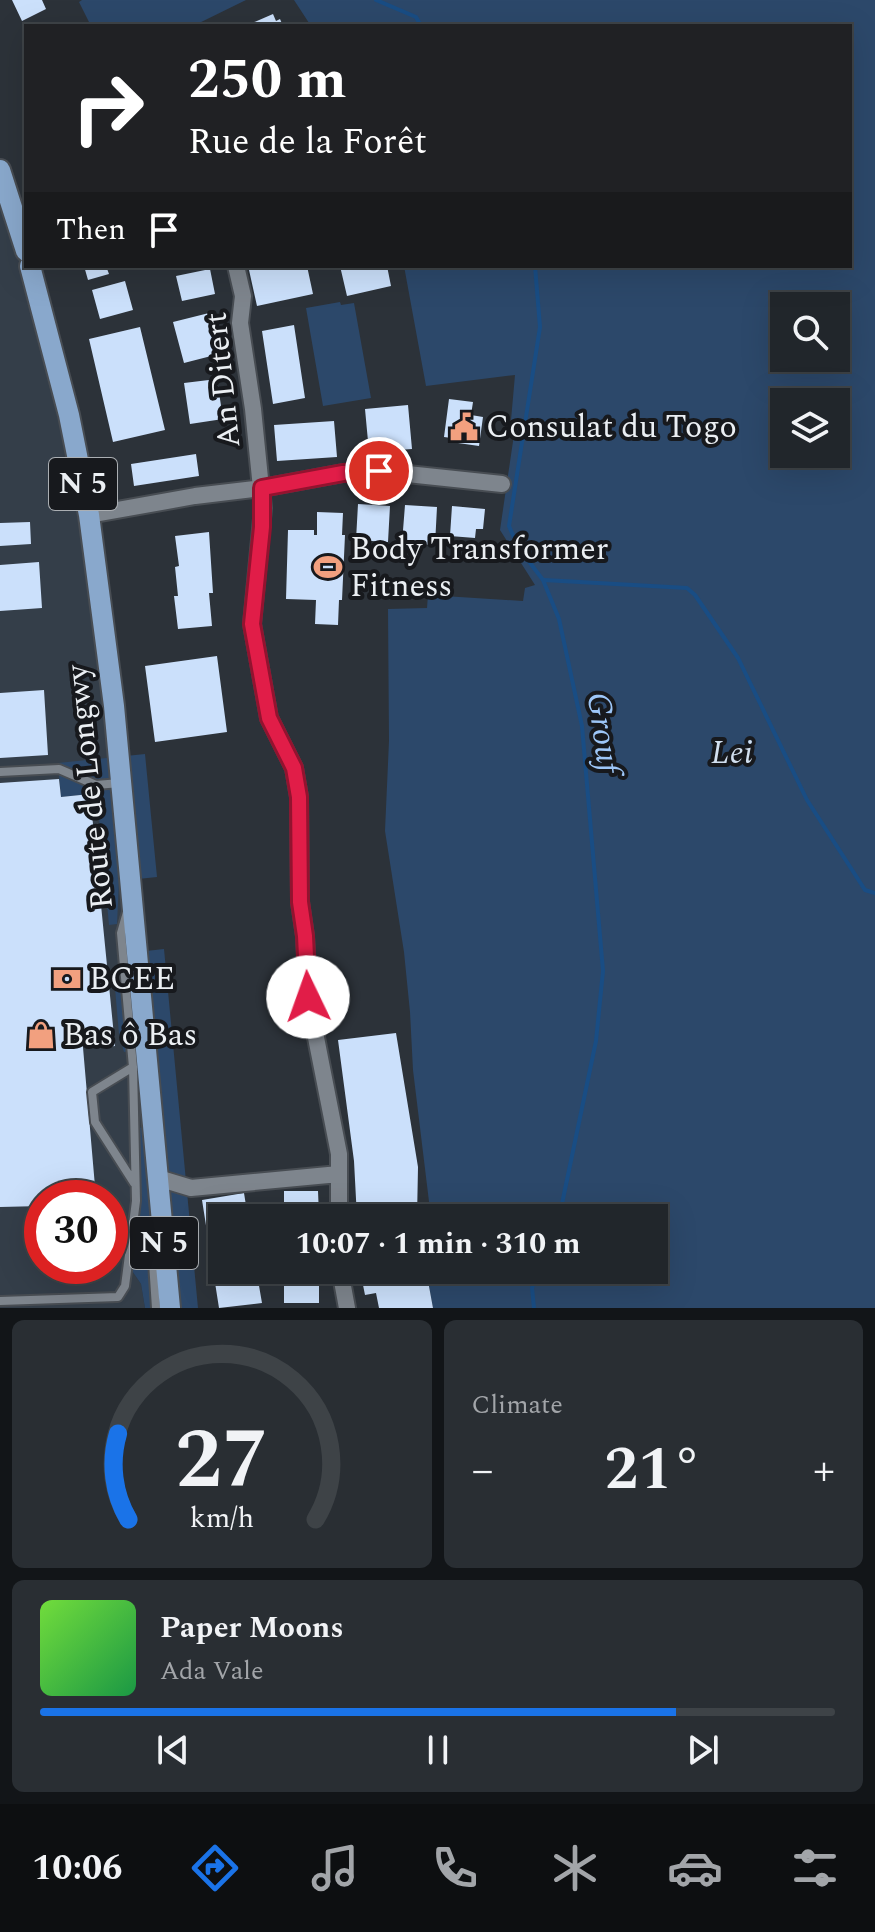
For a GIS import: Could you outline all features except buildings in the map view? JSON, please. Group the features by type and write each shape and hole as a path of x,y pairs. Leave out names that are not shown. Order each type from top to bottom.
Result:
{"main road":[{"path":"0,170 24,245"},
{"name":"Route de Longwy","path":"31,268 69,415 89,515 121,783 170,1308"}],"street":[{"name":"An Ditert","path":"236,268 243,296 240,323 262,488 262,527 252,624 269,718 294,768 299,797 300,902 308,997 334,1122 339,1204"},
{"path":"89,515 343,473 379,471 502,484"},
{"path":"158,1178 191,1188 241,1189 339,1174"},
{"path":"343,1284 347,1308"}],"lane":[{"path":"0,772 59,769 96,785 121,783"},
{"path":"0,1301 118,1297 125,1286 136,1185 133,1067 121,933 132,895"},
{"path":"133,1067 92,1092 95,1122 136,1185"},
{"path":"156,1308 153,1262 164,1242"}],"shaded area":[{"path":"0,170 24,255 24,268 28,268 69,415 131,879 141,878 148,951 137,952 153,1126 135,1128 136,1201 128,1265 141,1284 145,1308 0,1308"}],"green space":[{"path":"246,0 197,24 90,24 79,2"},
{"name":"Lei","path":"294,0 875,0 875,1308 433,1308 429,1284 668,1284 668,1204 429,1204 413,1070 404,952 385,831 389,741 388,609 427,608 428,595 523,601 525,588 535,585 500,530 516,421 511,420 515,375 426,386 404,268 852,268 852,24 310,24"},
{"path":"340,302 341,305 354,303 371,398 323,406 306,308"},
{"path":"145,754 157,877 119,881 117,924 109,925 97,797 90,794 61,797 58,763"},
{"path":"164,949 198,1308 145,1308 141,1284 128,1265 136,1201 135,1128 153,1126 137,952"},
{"path":"123,987 129,1051 124,1052 119,1034 115,988"}],"waterway":[{"name":"Grouf","path":"376,0 416,17 420,24"},
{"name":"Grouf","path":"535,268 540,327 509,526 518,547 543,580 559,619 582,726 603,971 596,1041 562,1204"},
{"path":"544,580 687,588 695,595 738,658 807,800 865,890 875,893"},
{"name":"Grouf","path":"534,1284 534,1308"}],"place":[{"name":"Consulat du Togo","path":"464,427"},
{"name":"Body Transformer Fitness","path":"328,567"},
{"name":"BCEE","path":"67,979"},
{"name":"Bas ô Bas","path":"41,1035"}],"route":[{"path":"308,997 300,902 299,797 294,768 269,718 252,624 262,527 262,488 343,473 379,471"}]}
